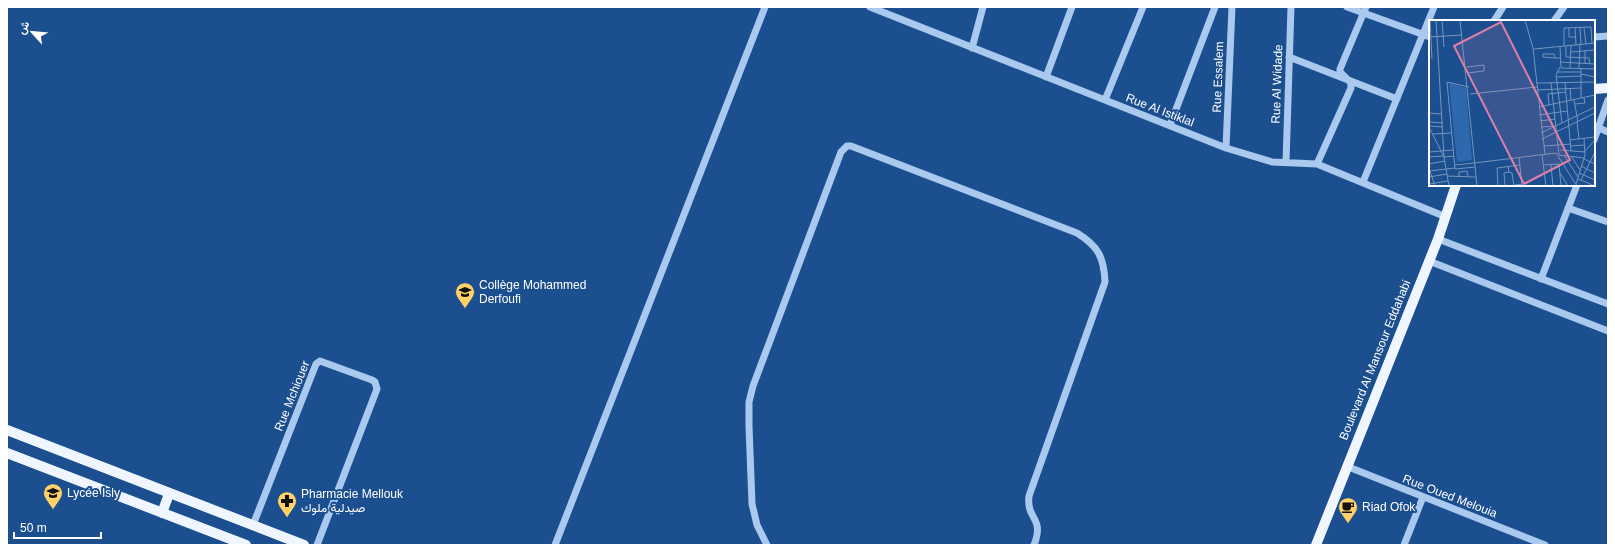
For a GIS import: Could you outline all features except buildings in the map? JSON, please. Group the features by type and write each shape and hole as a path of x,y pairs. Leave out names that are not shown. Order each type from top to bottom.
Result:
{"main road":[{"path":"1595,89 1608,88"},
{"name":"Boulevard Al Mansour Eddahabi","path":"1316,545 1346,466 1438,239 1456,186"},
{"path":"7,430 304,545"},
{"path":"7,453 246,545"},
{"path":"162,513 169,494"}],"street":[{"path":"555,545 765,7"},
{"name":"Rue Al Istiklal","path":"870,7 884,10 972,48 1226,148 1272,162 1317,164 1446,217"},
{"path":"972,48 983,7"},
{"path":"1046,77 1072,7"},
{"path":"1105,100 1143,7"},
{"path":"1170,125 1215,7"},
{"name":"Rue Essalem","path":"1226,148 1232,7"},
{"name":"Rue Al Widade","path":"1286,162 1291,7"},
{"path":"1347,7 1365,10 1426,36"},
{"path":"1430,20 1434,7"},
{"path":"1495,20 1503,7"},
{"path":"1555,20 1564,7"},
{"path":"1317,164 1351,88 1349,81 1340,72 1340,69 1365,10"},
{"path":"1363,182 1397,99 1426,36 1429,25"},
{"path":"1595,37 1608,36"},
{"path":"1289,57 1397,99"},
{"path":"1595,138 1608,100"},
{"path":"1599,128 1608,132"},
{"path":"767,545 758,525 752,504 749,402 828,185 841,152 847,146 851,146 1077,233 1090,241 1099,252 1104,266 1105,282 1029,496 1028,506 1038,526 1038,535 1034,545"},
{"path":"1541,279 1577,186"},
{"path":"1568,208 1608,222"},
{"path":"1438,239 1608,304"},
{"path":"1429,261 1608,331"},
{"name":"Rue Mchiouer","path":"253,525 316,364 320,360 372,380 376,385 376,389 317,545"},
{"name":"Rue Oued Melouia","path":"1346,466 1545,545"},
{"path":"1404,545 1423,497"}],"place":[{"name":"Collège Mohammed Derfoufi","path":"465,309"},
{"name":"Lycée Isly","path":"53,510"},
{"name":"Pharmacie Mellouk صيدلية ملوك","path":"287,518"},
{"name":"Riad Ofok","path":"1348,524"}]}
